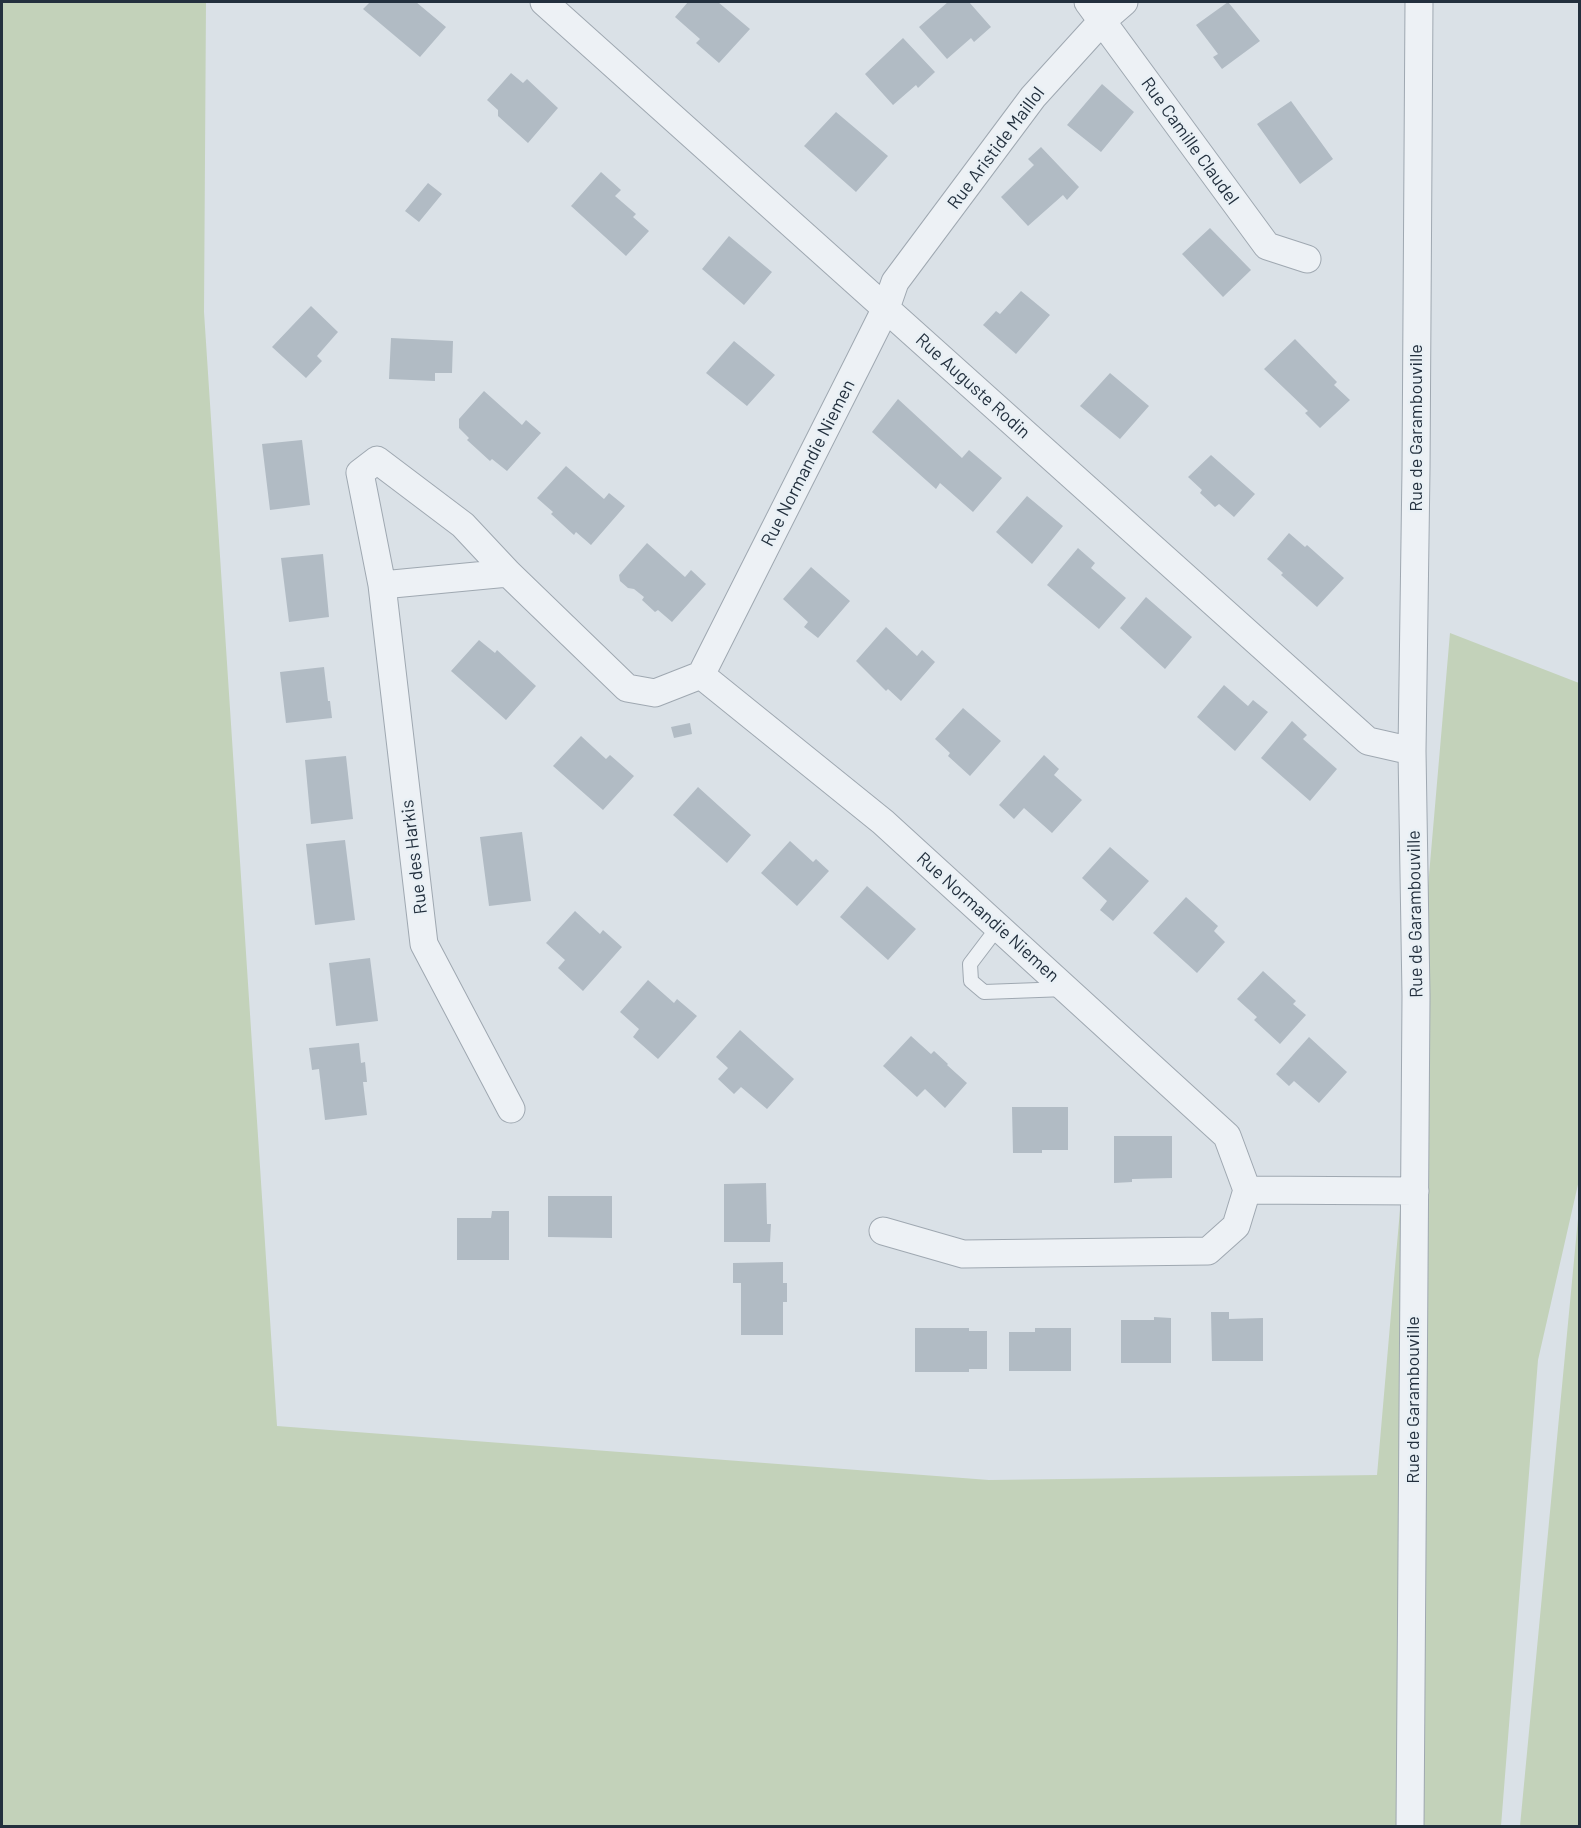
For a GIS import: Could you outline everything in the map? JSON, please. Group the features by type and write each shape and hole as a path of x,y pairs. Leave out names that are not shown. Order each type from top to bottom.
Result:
{"street":[{"name":"Rue Auguste Rodin","path":"544,2 1368,741 1412,751"},
{"name":"Rue Aristide Maillol","path":"886,308 895,282 1095,11 1124,2"},
{"name":"Rue de Garambouville","path":"1410,1827 1416,996 1412,751 1419,2"},
{"name":"Rue Camille Claudel","path":"1095,11 1267,246 1308,259"},
{"name":"Rue Normandie Niemen","path":"886,308 701,675 883,822 1227,1136 1248,1190"},
{"name":"Rue des Harkis","path":"511,1109 424,944 382,585 360,473 377,460 463,525 508,573 627,688 655,693 701,675"},
{"path":"382,585 508,573"},
{"path":"883,1231 963,1254 1208,1251 1236,1226 1248,1190 1415,1191"}],"lane":[{"path":"998,927 970,964 971,981 984,992 1067,989"}],"green space":[{"path":"2,2 206,2 204,312 277,1426 989,1480 1377,1475 1450,633 1579,683 1579,1180 1538,1360 1501,1826 2,1826"},
{"path":"1579,1208 1579,1826 1520,1826"}],"building":[{"path":"370,2 416,2 446,27 420,57 363,9"},
{"path":"688,2 718,2 750,29 719,63 696,43 700,39 675,17"},
{"path":"948,2 969,2 991,27 974,42 971,38 947,59 919,27"},
{"path":"1228,2 1260,41 1222,69 1213,57 1218,54 1196,25"},
{"path":"903,38 935,72 918,88 916,85 893,105 865,74"},
{"path":"511,73 523,83 527,79 558,108 528,143 498,116 498,110 487,100"},
{"path":"1102,84 1134,112 1101,152 1067,125"},
{"path":"1291,101 1333,159 1300,184 1257,124"},
{"path":"836,112 888,156 856,192 804,146"},
{"path":"1041,147 1079,187 1067,200 1063,195 1028,226 1001,197 1034,165 1028,159"},
{"path":"601,172 621,190 615,196 636,214 633,217 649,231 626,256 571,206"},
{"path":"428,183 442,194 419,222 405,211"},
{"path":"1210,228 1251,270 1223,297 1182,254"},
{"path":"729,236 772,272 744,305 702,269"},
{"path":"1021,291 1050,315 1016,354 983,325 996,311 1000,314"},
{"path":"311,306 338,332 317,356 322,361 306,378 272,347"},
{"path":"391,338 453,341 452,373 435,373 435,381 389,379"},
{"path":"1295,339 1337,382 1334,385 1350,400 1320,428 1305,413 1308,411 1264,369"},
{"path":"734,341 775,375 747,406 706,373"},
{"path":"1110,373 1149,406 1120,439 1080,406"},
{"path":"484,391 522,425 526,420 541,433 507,471 492,459 490,461 467,440 469,438 459,428 459,419"},
{"path":"898,399 962,458 969,450 1002,478 973,512 940,483 936,489 872,432"},
{"path":"302,440 310,505 270,510 262,444"},
{"path":"1211,455 1255,494 1234,517 1219,504 1215,507 1188,477"},
{"path":"566,466 604,499 609,493 625,506 591,545 576,532 574,535 537,498"},
{"path":"1027,496 1063,526 1032,564 996,532"},
{"path":"1289,533 1305,547 1307,545 1344,578 1317,607 1281,575 1283,573 1267,559"},
{"path":"647,543 685,577 691,570 706,584 672,622 658,610 655,612 642,600 644,597 620,581 619,575"},
{"path":"1078,548 1095,563 1091,568 1126,598 1099,629 1047,585"},
{"path":"323,554 329,617 289,622 281,558"},
{"path":"811,567 850,601 818,638 804,627 808,622 783,599"},
{"path":"1146,597 1192,637 1165,669 1120,628"},
{"path":"886,627 917,656 922,650 935,662 901,701 888,689 886,691 856,661"},
{"path":"479,640 495,653 497,650 536,686 506,720 451,671"},
{"path":"324,667 332,718 286,723 280,672"},
{"path":"1224,685 1248,706 1253,700 1268,712 1235,751 1197,717"},
{"path":"963,708 1001,741 970,776 948,756 950,753 935,739"},
{"path":"1292,721 1307,735 1303,739 1337,769 1310,801 1261,758"},
{"path":"690,723 692,734 674,738 671,727"},
{"path":"581,736 606,759 610,755 634,776 603,810 553,766"},
{"path":"1044,755 1059,769 1054,775 1082,800 1052,833 1024,808 1014,819 999,805"},
{"path":"346,756 353,819 311,824 305,760"},
{"path":"698,787 751,835 727,863 673,815"},
{"path":"522,832 531,901 489,906 480,837"},
{"path":"345,840 355,920 315,925 306,844"},
{"path":"790,841 813,862 816,859 829,871 797,906 761,873"},
{"path":"1110,847 1149,881 1113,921 1100,910 1107,901 1082,878"},
{"path":"867,886 916,929 888,960 840,917"},
{"path":"1186,897 1218,926 1214,931 1225,942 1197,973 1153,933"},
{"path":"575,911 600,934 603,930 622,947 583,991 558,968 565,960 546,943"},
{"path":"370,958 378,1021 336,1026 329,963"},
{"path":"1263,971 1296,1001 1293,1004 1306,1015 1280,1044 1254,1020 1257,1017 1237,999"},
{"path":"648,980 674,1003 677,999 697,1016 658,1059 633,1037 639,1029 620,1012"},
{"path":"740,1030 794,1079 767,1109 741,1087 734,1094 718,1079 728,1068 716,1057"},
{"path":"911,1036 931,1054 934,1051 967,1083 945,1108 925,1089 917,1097 883,1066"},
{"path":"1309,1037 1347,1072 1319,1103 1294,1081 1289,1086 1276,1074"},
{"path":"359,1043 361,1063 365,1062 367,1082 363,1082 367,1115 325,1120 319,1069 312,1070 309,1048"},
{"path":"1012,1107 1068,1107 1068,1150 1013,1153"},
{"path":"1114,1136 1172,1136 1172,1178 1132,1179 1132,1182 1114,1183"},
{"path":"766,1183 767,1224 771,1224 770,1242 724,1242 724,1184"},
{"path":"548,1196 612,1196 612,1238 548,1237"},
{"path":"492,1211 509,1211 509,1260 457,1260 457,1218 491,1218"},
{"path":"783,1262 783,1283 787,1283 787,1302 783,1302 783,1335 741,1335 741,1283 733,1283 733,1263"},
{"path":"1211,1312 1229,1312 1229,1319 1263,1318 1263,1361 1212,1361"},
{"path":"1154,1317 1171,1318 1171,1363 1121,1363 1121,1320 1154,1320"},
{"path":"915,1328 969,1328 969,1331 987,1331 987,1369 969,1369 969,1372 915,1372"},
{"path":"1035,1328 1071,1328 1071,1371 1009,1371 1009,1332 1035,1332"}]}
